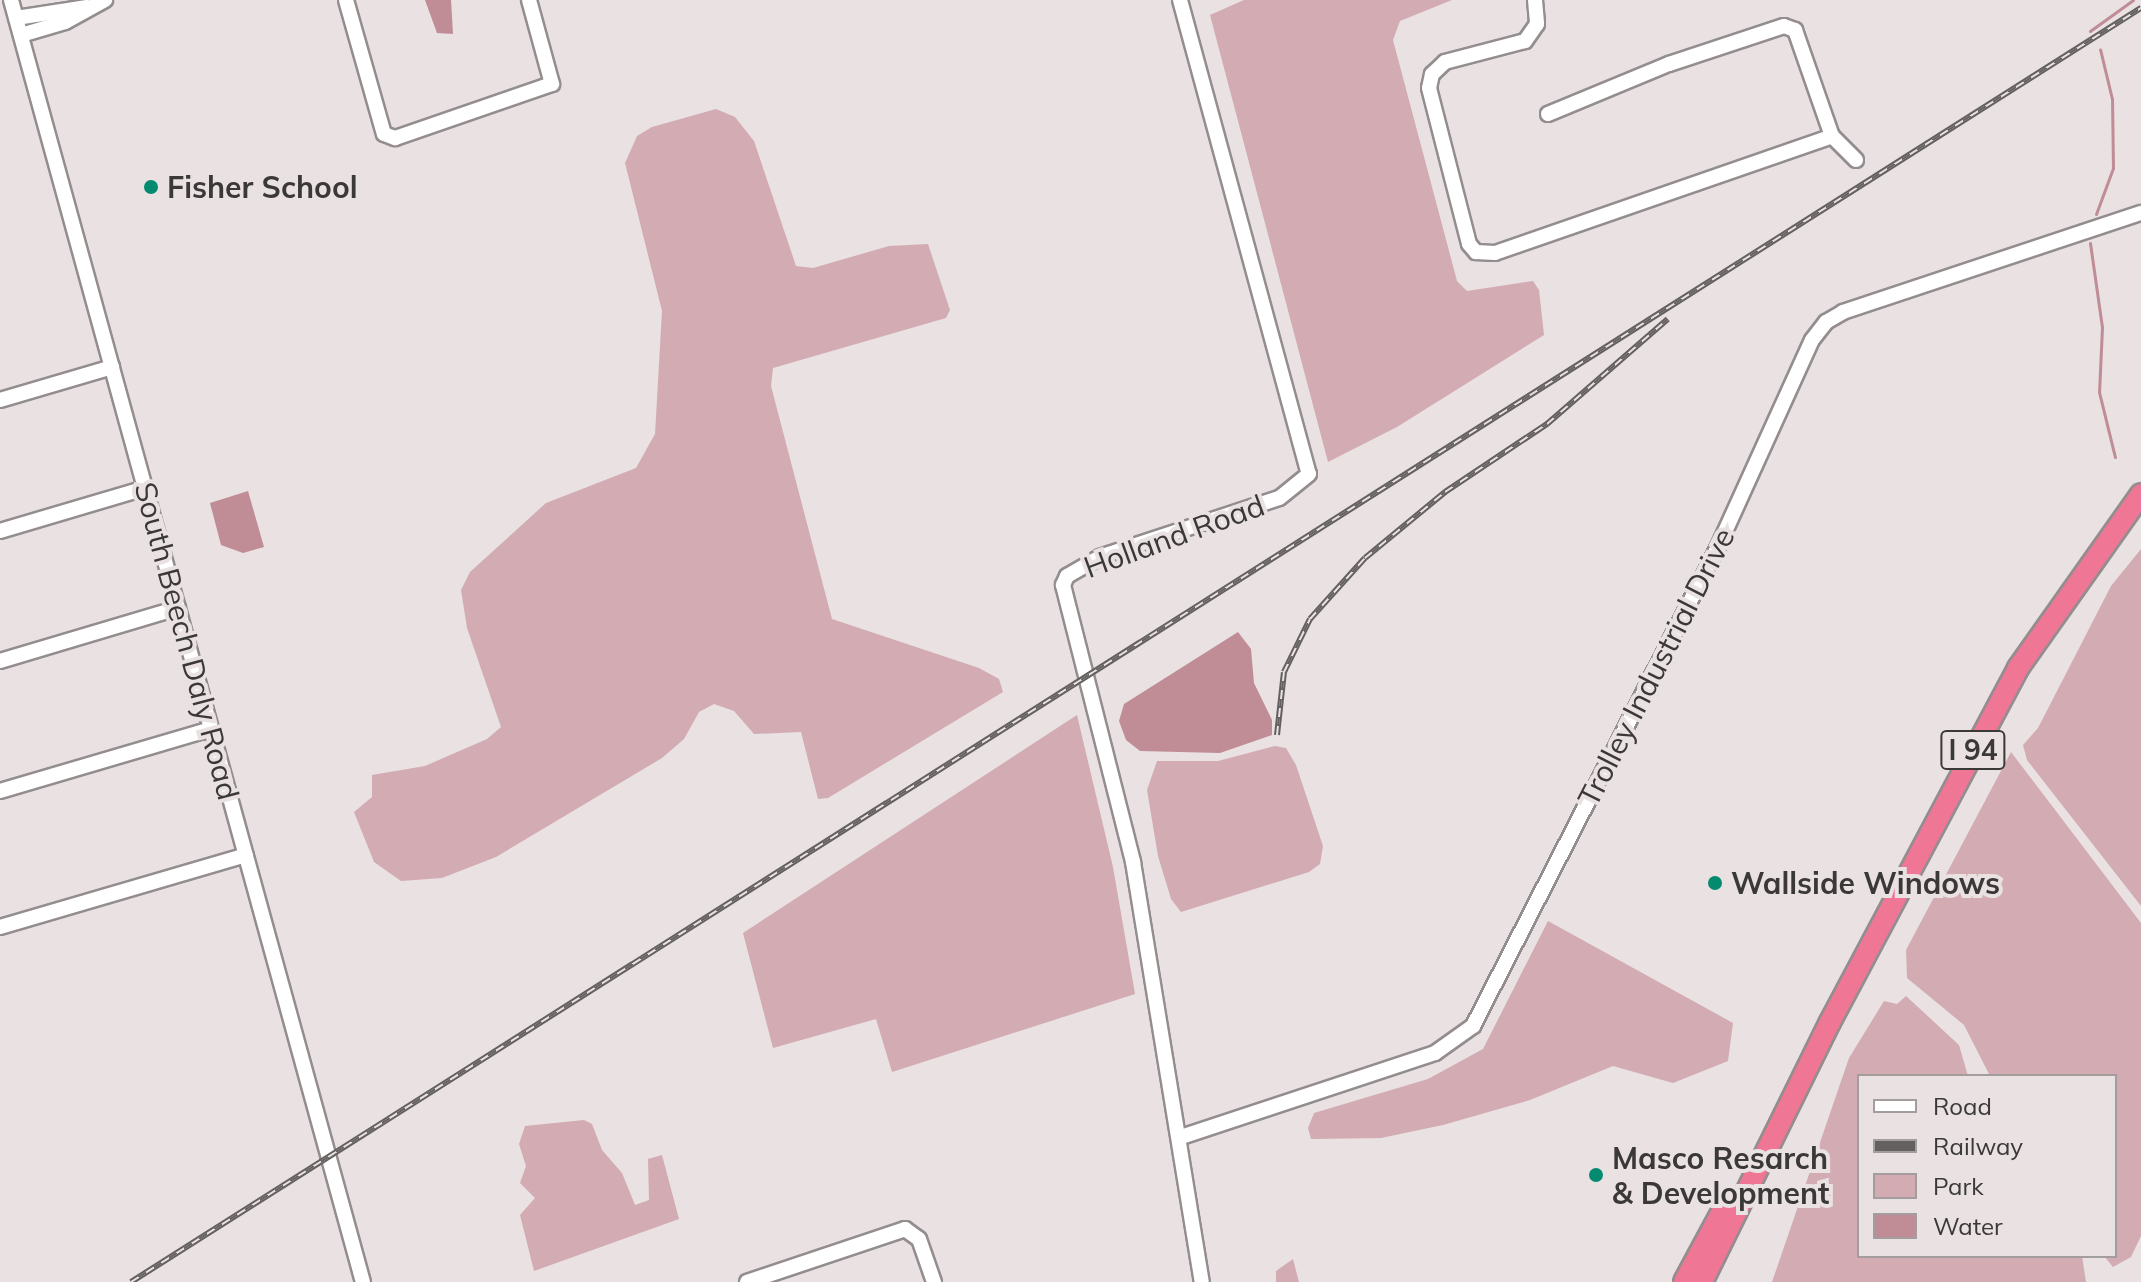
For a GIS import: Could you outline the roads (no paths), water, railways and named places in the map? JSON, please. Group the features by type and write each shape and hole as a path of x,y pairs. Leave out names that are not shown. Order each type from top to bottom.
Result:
{"highway":[{"name":"I 94","path":"1702,1282 2018,668 2078,575 2141,494"},
{"path":"1684,1282 1750,1159 1781,1124"}],"street":[{"name":"South Beech Daly Road","path":"11,0 363,1282"},
{"path":"346,0 388,138 552,84 529,0"},
{"name":"Holland Road","path":"1180,0 1309,467 1306,481 1279,498 1100,557 1067,576 1063,585 1133,862 1181,1137 1202,1282"},
{"path":"1535,0 1537,24 1525,41 1445,62 1432,74 1429,88 1469,244 1476,252 1495,253 1813,147 1832,136"},
{"path":"16,18 100,3"},
{"path":"21,35 65,22 100,3"},
{"path":"1548,114 1669,64 1784,26 1795,30 1832,136 1856,160"},
{"name":"Trolley Industrial Drive","path":"1181,1137 1435,1053 1473,1026 1718,547 1812,340 1826,322 1843,312 2141,213"},
{"path":"0,400 112,367"},
{"path":"0,531 145,488"},
{"path":"0,661 178,608"},
{"path":"0,791 211,729"},
{"path":"0,927 246,855"},
{"path":"747,1282 905,1229 919,1239 933,1280"}],"water":[{"path":"425,0 451,0 453,34 437,33"},
{"path":"248,491 264,547 243,553 221,545 210,503"},
{"path":"1238,632 1251,649 1254,683 1272,720 1272,735 1220,753 1140,751 1126,740 1119,721 1124,704"}],"waterway":[{"path":"2090,31 2133,0"},
{"path":"2096,214 2113,168 2112,99 2100,49"},
{"path":"2090,243 2102,327 2099,392 2115,457"}],"railway":[{"path":"131,1282 2141,8"},
{"path":"1277,735 1284,672 1310,619 1365,558 1445,492 1547,424 1668,319"}],"place":[{"name":"Fisher School","path":"151,187"},
{"name":"Wallside Windows","path":"1715,883"},
{"name":"Masco Resarch & Development","path":"1596,1175"}]}
